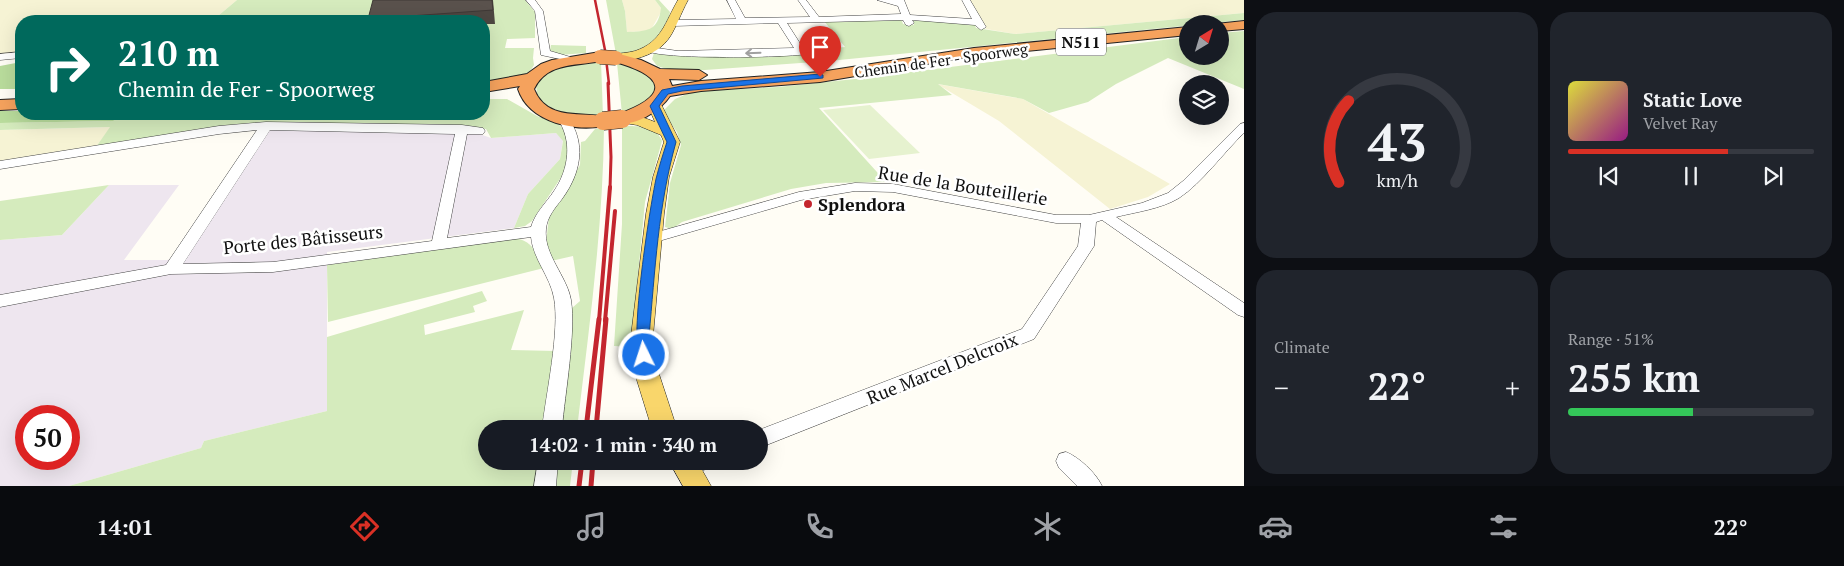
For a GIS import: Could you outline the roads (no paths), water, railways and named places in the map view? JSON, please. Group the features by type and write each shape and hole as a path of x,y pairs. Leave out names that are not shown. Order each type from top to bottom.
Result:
{"highway":[{"path":"1229,26 1244,25"},
{"name":"Chemin de Fer - Spoorweg","path":"490,87 502,86 535,75 570,60 600,57 651,60 695,76 874,62 1179,32"},
{"name":"Chemin de Fer - Spoorweg","path":"490,96 510,96 530,101 543,111 563,118 604,121 622,119 641,113 660,99 701,86 829,76 974,52"},
{"path":"651,60 664,83 660,99"},
{"path":"530,101 526,89 535,75"},
{"path":"0,95 15,95"},
{"path":"0,104 15,104"}],"main road":[{"path":"651,60 673,24 683,0"},
{"path":"660,99 667,132 672,142 661,177 652,238 642,336 646,374 662,420"},
{"path":"622,119 640,121 667,132"}],"street":[{"path":"530,0 538,6 545,53 552,57 570,60"},
{"path":"731,0 742,22"},
{"path":"802,0 816,19"},
{"path":"881,0 901,2 908,20"},
{"path":"673,24 816,19 908,20 980,24 966,0"},
{"path":"651,60 686,54 806,51 781,20"},
{"path":"535,75 539,51 543,46"},
{"path":"0,57 15,56"},
{"path":"553,420 564,313 561,291 542,251 538,231 543,218 564,186 573,163 575,142 568,124 563,118"},
{"path":"575,142 582,131 604,121"},
{"path":"0,165 212,132 266,126 462,129 479,131"},
{"name":"Porte des Bâtisseurs","path":"171,269 266,126"},
{"name":"Rue de la Bouteillerie","path":"652,238 773,203 855,187 893,188 1056,219 1097,217 1146,206 1173,196 1188,184 1221,148 1244,127"},
{"path":"440,243 462,129"},
{"path":"1097,217 1244,311"},
{"name":"Rue Marcel Delcroix","path":"768,435 881,393 1028,334 1086,246 1097,217"},
{"name":"Porte des Bâtisseurs","path":"0,301 171,269 273,267 538,231"},
{"path":"1066,461 1091,486"},
{"path":"545,486 547,470"}],"railway":[{"path":"595,0 605,50 609,84"},
{"path":"608,83 611,157 610,189"},
{"path":"599,321 610,187"},
{"path":"605,321 615,211"},
{"path":"587,420 599,319"},
{"path":"597,420 606,319"},
{"path":"579,486 581,470"},
{"path":"591,486 592,470"}],"place":[{"name":"Splendora","path":"808,204"}]}
